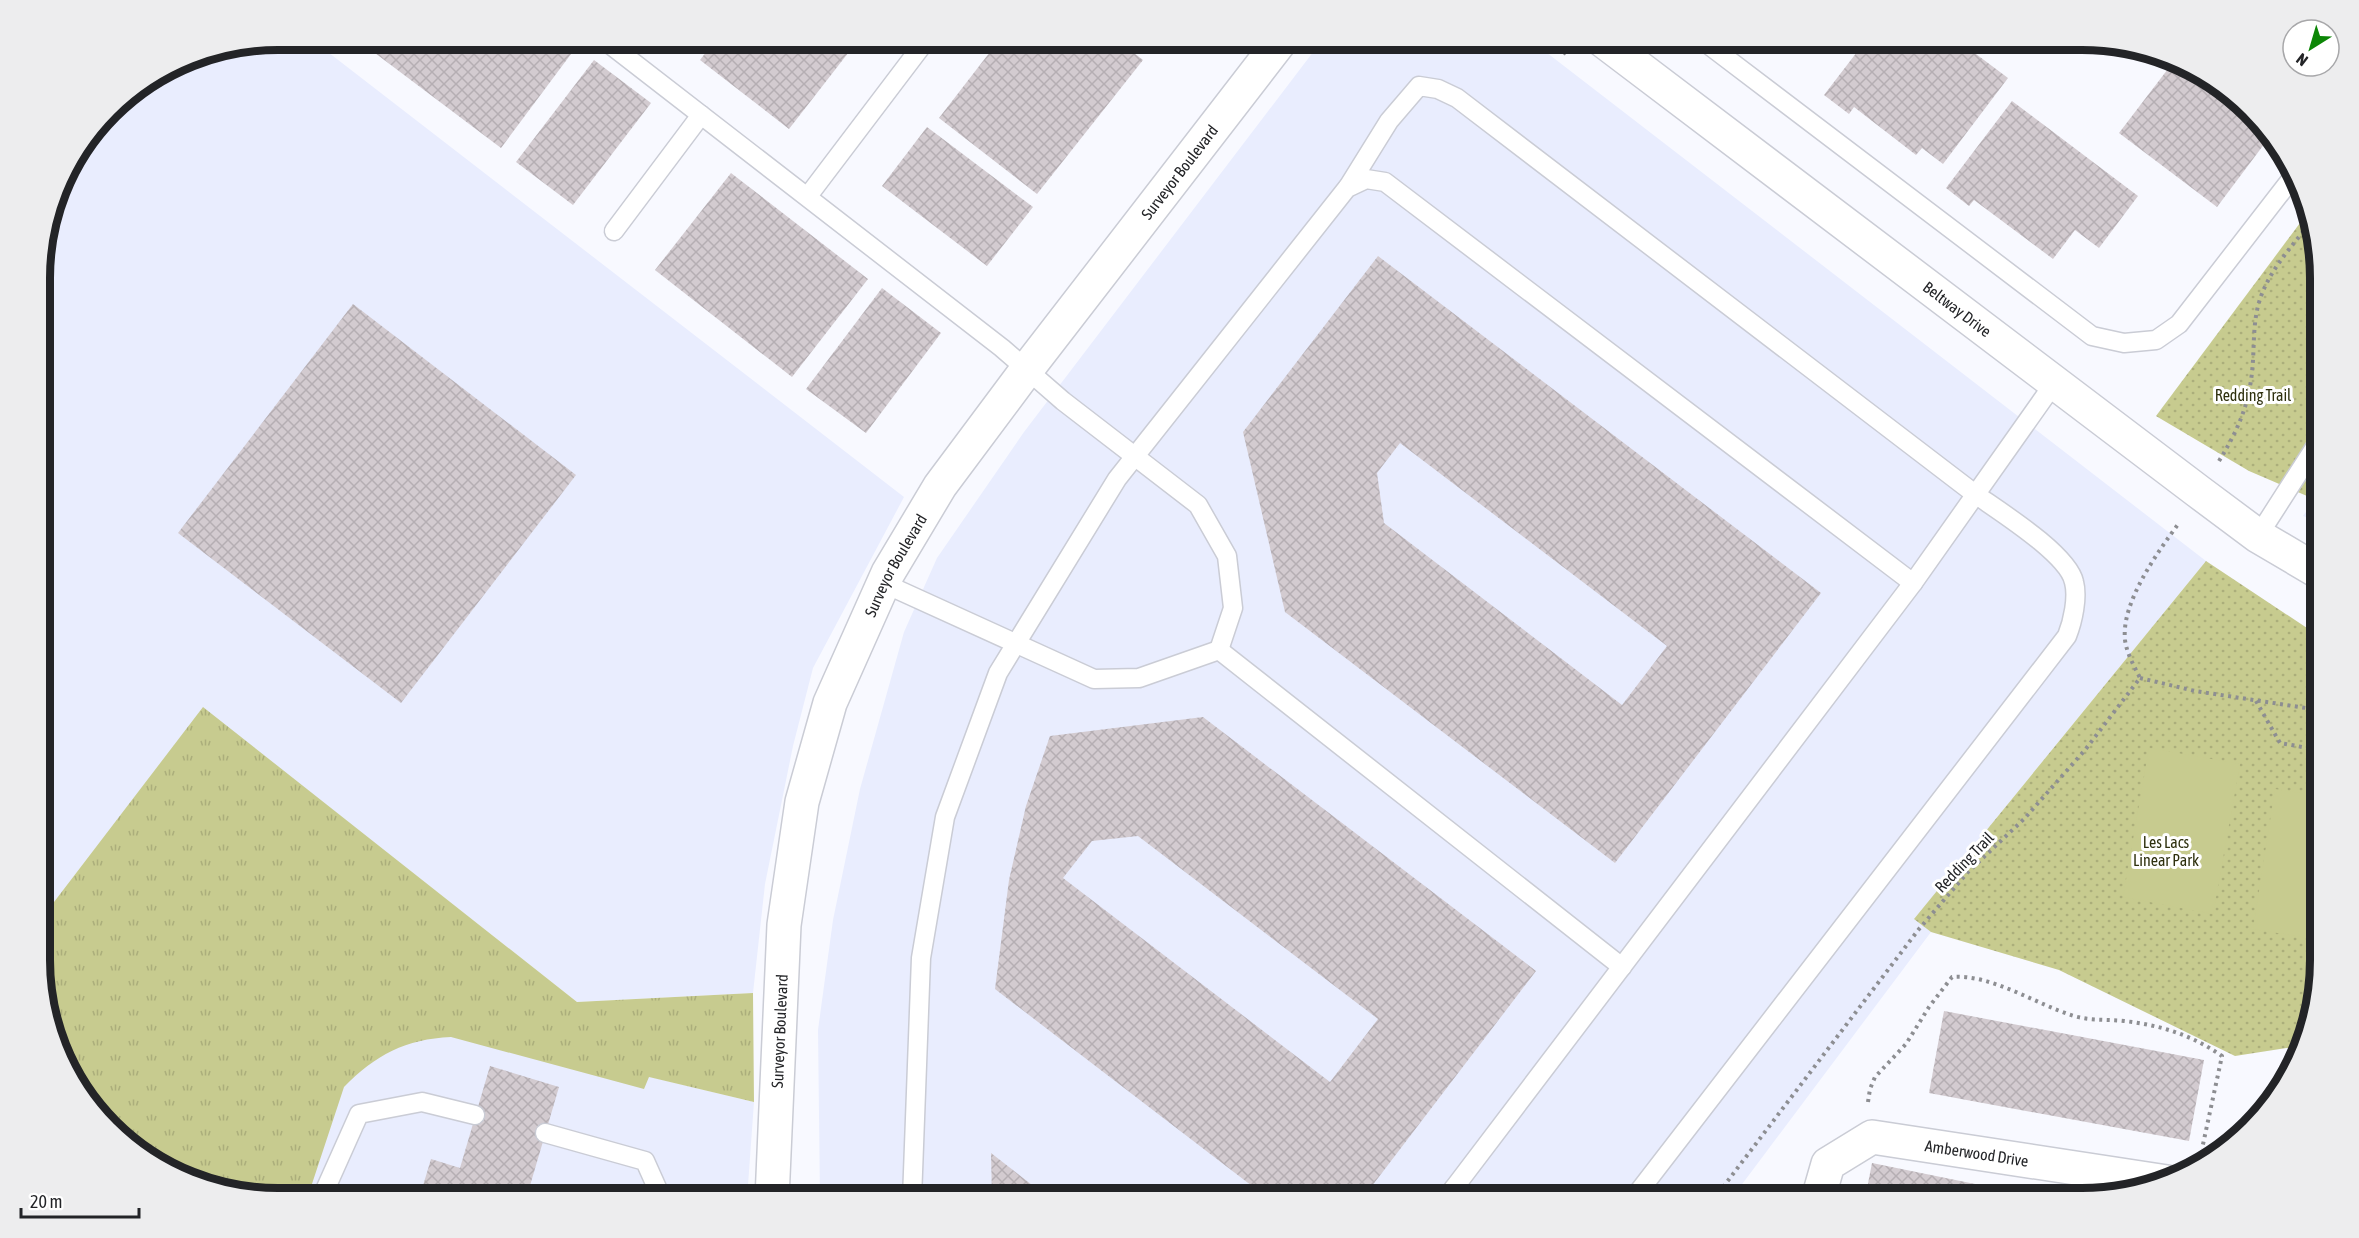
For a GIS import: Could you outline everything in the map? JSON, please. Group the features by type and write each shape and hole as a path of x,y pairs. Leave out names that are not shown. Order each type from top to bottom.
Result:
{"street":[{"name":"Surveyor Boulevard","path":"772,1188 784,925 802,802 830,703 883,583 940,486 1274,50"},
{"name":"Beltway Drive","path":"1616,50 2258,536 2310,567"},
{"name":"Amberwood Drive","path":"1821,1188 1828,1164 1872,1137 2147,1179"}],"lane":[{"path":"617,50 1028,368 1063,401 1198,505 1227,556 1233,608 1219,650"},
{"path":"808,196 919,50"},
{"path":"1715,50 2092,336 2124,343 2156,340 2179,324 2289,182"},
{"path":"912,1188 921,958 945,817 998,673 1117,479 1347,188 1389,120 1419,86 1438,89 1457,98 1975,494 2053,551 2074,580 2074,621 2067,636 1641,1188"},
{"path":"614,231 701,115"},
{"path":"1347,188 1365,178 1385,182 1913,583"},
{"path":"1461,1188 1622,967 1913,583 2055,382"},
{"path":"2258,536 2310,455"},
{"path":"883,583 1094,679 1139,678 1219,650"},
{"path":"1219,650 1622,967"},
{"path":"326,1188 359,1114 422,1102 475,1114"},
{"path":"545,1133 645,1161 657,1188"}],"path":[{"path":"2219,462 2235,434 2245,407 2252,379 2254,331 2259,304 2271,273 2304,230"},
{"path":"2173,531 2132,602 2125,624 2128,651 2140,678 2256,701 2310,709"},
{"name":"Redding Trail","path":"1722,1188 1919,929 1968,872 2024,819 2085,750 2140,678"},
{"path":"2256,701 2280,743 2310,748"},
{"path":"1867,1108 1870,1089 1875,1077 1906,1044 1929,1007 1952,977 1963,976 1983,979 2035,1002 2088,1020 2122,1021 2167,1028 2209,1046 2222,1056 2202,1149"}],"shaded area":[{"path":"262,50 325,50 904,497 813,668 793,746 765,884 753,993 577,1002 203,708 50,907 51,248 57,218 67,190 80,163 106,127 127,106 163,80 218,57"},
{"path":"1315,50 1543,50 2206,561 1915,918 1931,932 1739,1188 820,1188 818,1030 833,920 860,789 904,632 937,558 1024,432"},
{"path":"2310,506 2310,519 2303,516"},
{"path":"351,1005 754,1102 748,1188 281,1188"}],"green space":[{"name":"Redding Trail","path":"2302,220 2308,248 2310,277 2310,497 2249,471 2156,416"},
{"name":"Les Lacs Linear Park","path":"2206,561 2310,630 2310,961 2308,990 2302,1020 2292,1047 2235,1056 2059,970 1931,932 1914,919"},
{"path":"203,707 577,1002 753,993 754,1102 649,1077 644,1089 451,1037 435,1038 392,1051 367,1066 344,1087 311,1188 248,1187 218,1181 163,1158 127,1132 106,1111 80,1075 57,1020 51,990 50,907"},
{"path":"2149,748 2240,764 2213,914 2123,897"},
{"path":"2275,789 2310,794 2310,938 2253,929"}],"building":[{"path":"371,50 574,50 501,148"},
{"path":"708,50 850,50 789,129 700,60"},
{"path":"992,50 1130,50 1143,60 1037,194 939,118"},
{"path":"1859,50 1971,50 2008,78 1943,164 1922,148 1916,155 1854,107 1849,114 1824,95"},
{"path":"594,60 651,103 573,205 516,162"},
{"path":"2169,67 2196,80 2232,106 2265,143 2217,207 2119,133"},
{"path":"2012,101 2138,196 2099,248 2075,230 2053,259 1974,200 1969,206 1946,188"},
{"path":"927,127 1033,207 987,266 882,186"},
{"path":"731,173 868,279 792,377 655,270"},
{"path":"1378,256 1821,593 1615,863 1285,612 1243,432","holes":["1400,443 1667,646 1622,705 1384,523 1377,473"]},
{"path":"882,288 941,333 866,433 806,389"},
{"path":"353,304 576,475 401,703 178,533"},
{"path":"1203,717 1536,971 1370,1188 1255,1188 995,989 1009,880 1026,806 1050,736","holes":["1138,836 1378,1019 1330,1082 1063,878 1092,841"]},
{"path":"1944,1011 2204,1060 2189,1141 1929,1093"},
{"path":"490,1066 559,1087 529,1188 422,1188 431,1159 460,1168"},
{"path":"991,1153 1036,1188 992,1188"},
{"path":"1872,1163 1995,1188 1867,1188"}]}
